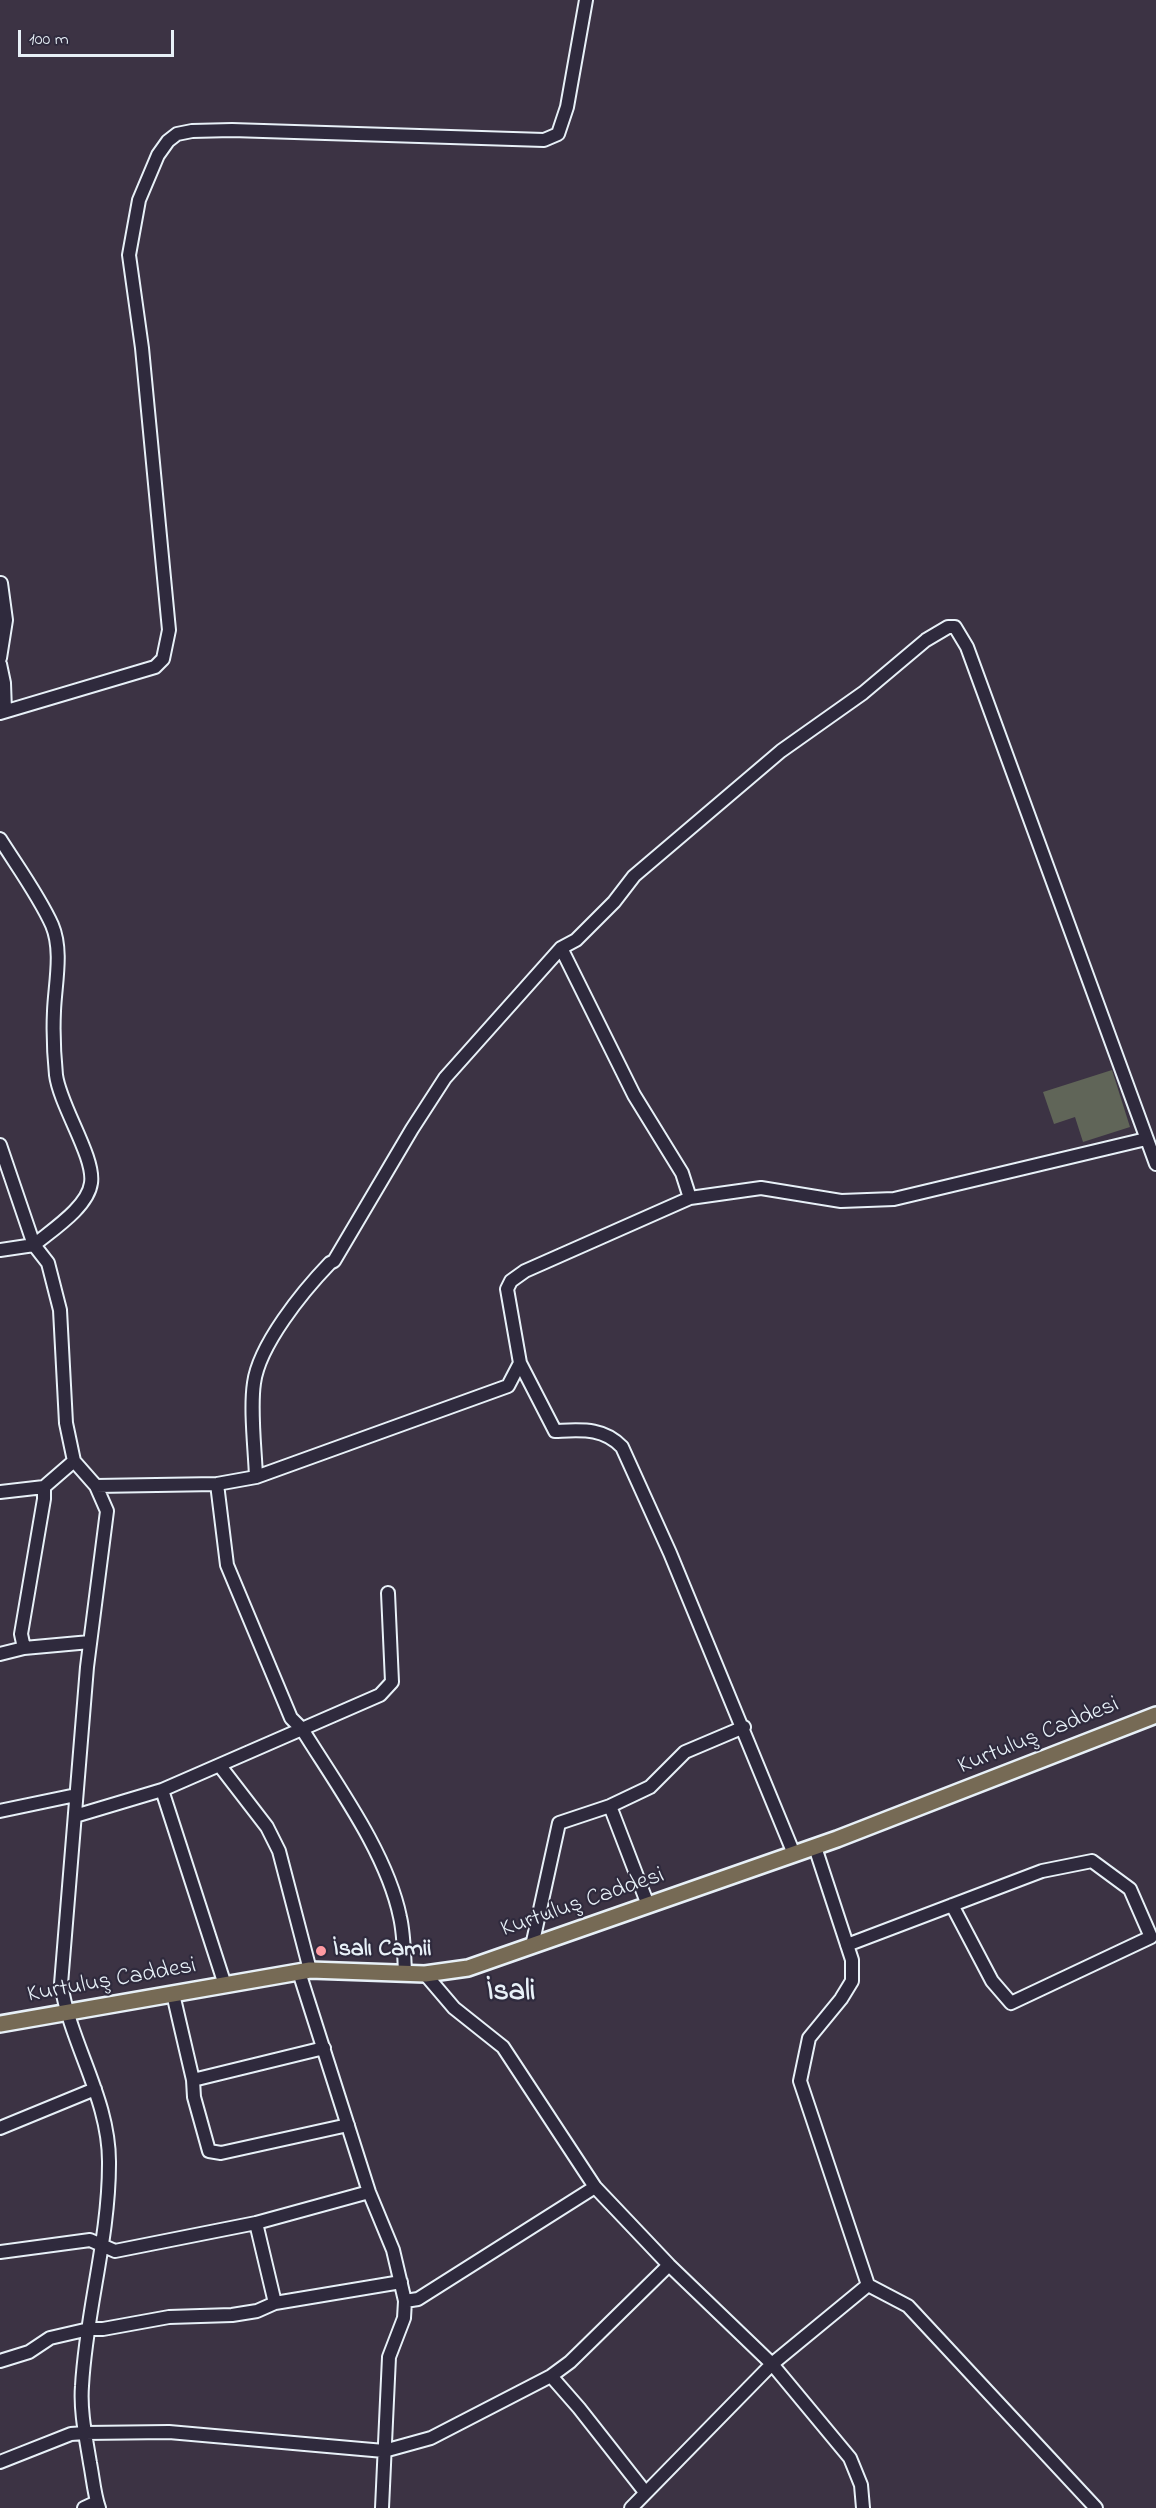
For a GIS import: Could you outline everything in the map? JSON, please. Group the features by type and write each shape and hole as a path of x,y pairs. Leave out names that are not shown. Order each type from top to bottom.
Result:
{"main road":[{"name":"Kurtuluş Caddesi","path":"0,2024 305,1971 425,1974 468,1968 815,1847 1156,1714"}],"street":[{"path":"0,664 4,682 2,712 155,668 163,659 169,630 142,348 129,255 139,200 159,155 168,141 177,134 192,131 232,130 544,140 558,134 567,107 586,0"},
{"path":"0,658 6,620 1,583"},
{"path":"256,1477 253,1384 259,1359 305,1290 334,1261 412,1128 446,1078 561,948 576,940 614,902 634,876 781,751 863,693 926,640 948,627 955,627 967,647 1156,1164"},
{"path":"0,839 53,926 57,973 54,1012 56,1076 61,1097 86,1154 92,1182 85,1201 34,1245 0,1250"},
{"path":"561,948 633,1095 682,1173 690,1198"},
{"path":"794,1854 744,1728 670,1553 622,1447 613,1437 601,1432 555,1431 520,1364 507,1289 511,1281 525,1271 690,1198 761,1188 841,1201 894,1199 1146,1139"},
{"path":"0,1145 34,1245 48,1263 60,1310 66,1423 74,1461 96,1486 108,1511 90,1642 61,1984 65,2012 95,2089 106,2125 110,2163 103,2245 88,2329 82,2387 85,2433 98,2505 84,2508"},
{"path":"96,1486 217,1484 256,1477 508,1386 520,1364"},
{"path":"0,1492 44,1487 74,1461"},
{"path":"217,1484 227,1565 291,1718 302,1729 361,1823 386,1876 400,1917 405,1972"},
{"path":"24,1648 21,1634 44,1487"},
{"path":"75,1816 162,1790 380,1695 392,1682 388,1593"},
{"path":"0,1654 24,1648 90,1642"},
{"path":"532,1946 559,1823 610,1806 650,1787 685,1752 744,1728"},
{"path":"220,1766 267,1827 279,1851 324,2049 369,2192 393,2250 401,2282 405,2301 404,2318 389,2357 382,2508"},
{"path":"162,1790 225,1985"},
{"path":"0,1810 76,1795"},
{"path":"610,1806 648,1905"},
{"path":"815,1847 852,1960 852,1982 809,2038 800,2081 868,2285 908,2306 1096,2508"},
{"path":"847,1945 952,1905 1042,1871 1092,1861 1130,1889 1151,1937 1011,2003 992,1981 952,1905"},
{"path":"425,1974 454,2008 503,2047 595,2187 669,2265 772,2364 849,2458 861,2485 863,2508"},
{"path":"173,1994 193,2080 194,2097 209,2151 221,2153 348,2125"},
{"path":"193,2080 324,2049"},
{"path":"0,2128 95,2089"},
{"path":"405,2301 418,2299 595,2187"},
{"path":"0,2252 90,2240 115,2251 256,2223 369,2192"},
{"path":"256,2223 275,2303"},
{"path":"0,2462 71,2434 85,2433 169,2432 384,2451 431,2438 551,2376 570,2362 669,2265"},
{"path":"0,2361 29,2352 50,2338 88,2329 103,2330 169,2317 232,2315 257,2311 275,2303 401,2282"},
{"path":"631,2508 772,2364 868,2285"},
{"path":"551,2376 645,2492"}],"green space":[{"path":"1112,1070 1130,1127 1083,1142 1075,1117 1054,1124 1043,1092"}],"place":[{"name":"İsalı Camii","path":"321,1951"}],"district":[{"name":"İsali","path":"511,1994"}]}
